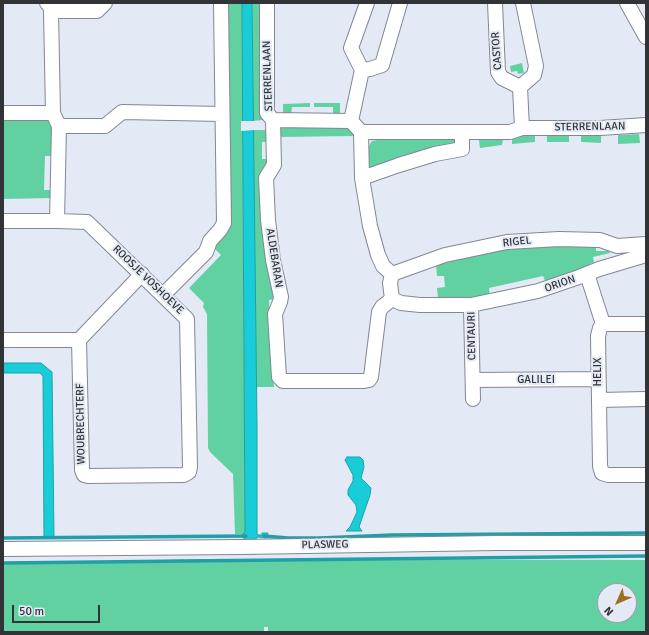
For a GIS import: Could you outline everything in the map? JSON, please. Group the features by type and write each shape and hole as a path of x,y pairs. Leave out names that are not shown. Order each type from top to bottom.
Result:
{"street":[{"path":"57,221 59,126 53,113 49,7 97,11 105,3"},
{"path":"163,295 206,252 210,241 224,223 221,3"},
{"name":"STERRENLAAN","path":"267,3 267,113 273,120 351,121"},
{"path":"367,3 351,48 362,70 351,121 361,132 362,178 370,226 378,255 383,266 392,274 390,283 392,299"},
{"path":"362,70 379,67 382,65 400,3"},
{"name":"CASTOR","path":"495,3 498,72 502,78 520,87"},
{"path":"522,128 520,87 534,75 536,66 523,3"},
{"path":"627,3 646,38"},
{"path":"59,126 105,126 122,112 222,114"},
{"path":"3,113 53,113"},
{"name":"ALDEBARAN","path":"273,120 274,165 266,178 268,220 273,260 281,297 275,314 279,377 283,381 369,380 371,377 379,312 382,307 392,299"},
{"name":"STERRENLAAN","path":"361,132 510,132 522,128 600,128 646,125"},
{"path":"362,178 435,154 462,149 462,132"},
{"name":"ROOSJE VOSHOEVE","path":"3,221 87,222 187,319 189,472"},
{"name":"RIGEL","path":"392,274 445,256 507,242 559,239 600,240 617,246 646,244"},
{"name":"ORION","path":"471,305 538,291 599,269 646,255"},
{"path":"3,340 78,340 142,274"},
{"path":"587,274 603,324 646,324"},
{"name":"CENTAURI","path":"392,299 401,303 420,305 471,305 473,399"},
{"name":"HELIX","path":"603,324 600,328 598,336 600,466 602,473 608,475 646,475"},
{"name":"WOUBRECHTERF","path":"78,340 82,470 84,475 184,475 189,472"},
{"name":"GALILEI","path":"473,380 598,379"},
{"path":"599,400 646,399"},
{"name":"PLASWEG","path":"3,549 497,543 646,543"}],"green space":[{"path":"225,3 242,3 245,532 243,534 235,534 233,474 210,452 208,448 207,314 203,307 204,303 189,288 221,255 215,249 216,242 227,230"},
{"path":"252,3 262,3 263,120 253,121"},
{"path":"522,63 524,73 518,74 517,71 511,72 510,66"},
{"path":"310,103 310,107 292,107 291,116 283,116 283,104"},
{"path":"314,103 340,103 340,115 333,116 333,107 314,107"},
{"path":"3,118 47,118 54,124 54,156 45,156 44,190 54,190 54,198 3,199"},
{"path":"284,126 348,127 355,136 279,137 279,130"},
{"path":"253,130 270,130 270,142 262,142 262,159 270,159 266,166 263,167 264,248 269,278 274,278 277,299 269,300 274,387 256,387"},
{"path":"523,131 524,136 535,136 535,142 512,144 512,136"},
{"path":"639,134 640,143 618,144 618,135"},
{"path":"601,135 601,143 581,142 581,136"},
{"path":"547,136 569,136 569,142 547,142"},
{"path":"377,137 457,138 455,143 415,153 369,169 369,146 372,141 377,140"},
{"path":"479,140 503,140 502,145 480,148"},
{"path":"596,245 596,251 609,251 610,253 593,257 594,262 584,267 585,270 546,283 543,276 489,288 490,297 438,300 437,288 445,287 444,276 437,276 436,265 489,252 518,247"},
{"path":"203,559 646,560 646,632 268,632 268,627 264,627 264,632 3,632 3,564"}],"water":[{"path":"242,3 252,3 257,534 262,535 262,533 268,533 267,538 256,538 256,554 245,554 245,539 242,537 245,532"},
{"path":"3,363 41,363 52,372 54,537 44,537 43,376 40,373 3,373"},
{"path":"347,457 360,457 363,460 364,467 361,478 371,488 359,527 362,531 346,531 350,527 357,512 356,505 348,495 348,490 353,481 353,475 345,460"}],"pier":[{"path":"241,121 255,121 255,130 241,131"}],"waterway":[{"path":"264,536 320,538 392,535 646,533"},
{"path":"3,538 246,536"},
{"path":"3,563 646,556"}]}
